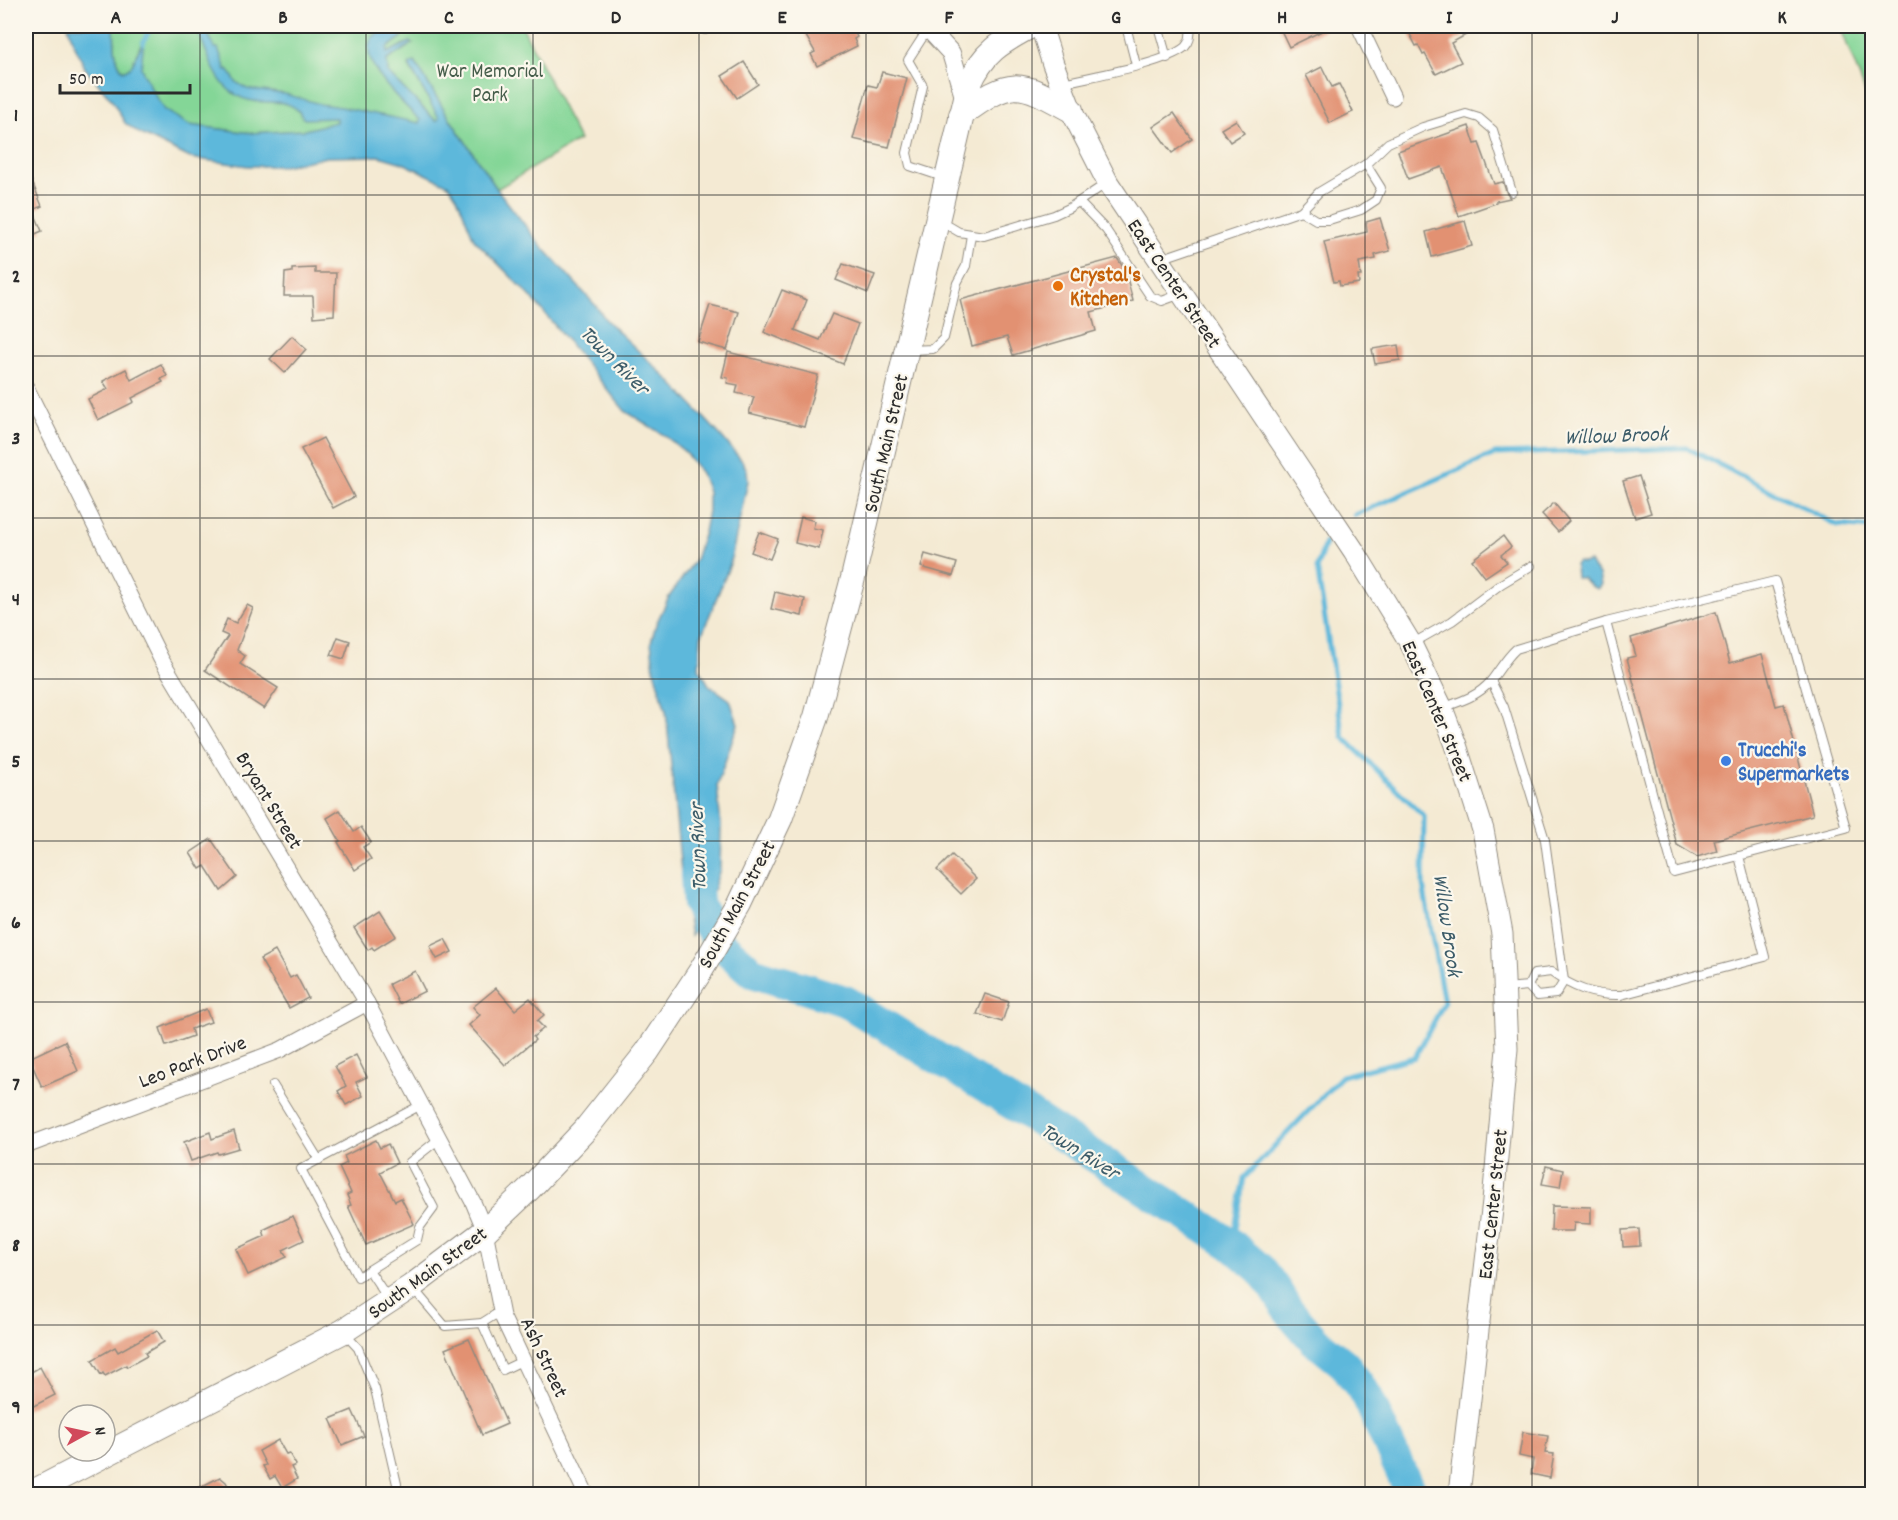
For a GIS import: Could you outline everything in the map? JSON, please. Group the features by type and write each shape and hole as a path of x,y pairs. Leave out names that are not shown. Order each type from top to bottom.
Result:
{"main road":[{"name":"South Main Street","path":"29,1494 342,1332 412,1286 485,1231 585,1130 647,1052 700,972 740,904 780,819 816,717 853,578 963,108 975,72 983,59 999,44 1031,26"},
{"name":"East Center Street","path":"1041,26 1071,110 1108,183 1354,551 1411,644 1442,708 1466,773 1485,841 1502,934 1507,1049 1499,1142 1459,1494"},
{"path":"963,108 1005,88 1015,86 1037,92 1071,110"}],"street":[{"path":"1359,26 1393,97"},
{"path":"931,30 953,58 963,108"},
{"name":"Bryant Street","path":"26,387 161,659 367,1003 485,1231"},
{"name":"Leo Park Drive","path":"26,1146 280,1050 367,1003"},
{"name":"Ash Street","path":"485,1231 501,1311 522,1361 586,1494"}],"lane":[{"path":"705,30 713,26"},
{"path":"1126,26 1136,65"},
{"path":"1158,26 1167,58"},
{"path":"1060,84 1167,58 1187,46 1192,34 1190,26"},
{"path":"931,30 908,60 923,86 907,153 910,166 947,178"},
{"path":"1158,260 1301,211 1318,192 1366,164 1388,143 1423,127 1466,114 1479,118 1493,130 1512,192"},
{"path":"1301,211 1316,220 1329,220 1361,210 1376,201 1381,188 1366,164"},
{"path":"937,220 959,232 984,236 1054,215 1108,183"},
{"path":"1079,202 1106,230 1150,296 1162,301 1181,294"},
{"path":"907,350 933,349 944,338 957,283 966,266 971,235"},
{"path":"1411,644 1452,621 1501,584 1531,566"},
{"path":"1442,708 1466,699 1484,688 1507,657 1516,649 1606,622 1775,581 1846,828 1674,873 1606,622"},
{"path":"1491,681 1504,707 1545,840 1552,907 1564,981 1556,994 1537,996 1527,986"},
{"path":"1527,986 1534,974 1551,972 1584,991 1605,996 1621,995 1766,957 1739,856"},
{"path":"1506,988 1527,986"},
{"path":"273,1085 318,1160"},
{"path":"421,1105 301,1169 358,1278 417,1240 420,1227 434,1208 410,1162 439,1139"},
{"path":"369,1270 390,1301"},
{"path":"412,1286 445,1326 482,1323 501,1311"},
{"path":"482,1323 503,1371 522,1361"},
{"path":"342,1332 358,1348 375,1389 397,1484"}],"green space":[{"name":"War Memorial Park","path":"114,26 386,26 380,77 420,120 419,123 337,122 305,130 251,133 189,125 164,110 154,94 141,68 143,39 131,68 123,71 116,55"},
{"name":"War Memorial Park","path":"397,26 522,26 579,140 497,189 415,62 409,66 440,119 436,121 388,73 387,60 412,44 404,44 387,54 386,49 402,37"},
{"path":"1840,26 1872,26 1872,110"}],"water":[{"path":"68,26 114,26 116,55 123,71 131,67 144,39 141,68 164,110 189,125 251,133 305,130 336,122 336,118 304,119 296,109 288,104 255,101 237,96 222,83 209,59 196,26 204,26 215,48 218,48 226,70 228,69 236,82 247,89 285,94 320,104 419,123 420,120 383,81 370,57 369,46 374,36 386,26 397,26 402,37 387,48 387,53 410,42 412,44 387,60 388,73 436,121 439,118 409,65 415,62 497,189 538,242 606,320 672,383 742,461 747,470 748,481 730,564 701,637 699,668 709,685 730,700 738,724 717,785 721,827 720,869 710,900 691,936 683,893 666,711 654,670 651,642 656,624 669,597 695,560 704,532 708,511 708,492 701,473 685,452 664,435 625,411 533,299 474,239 457,197 449,185 403,163 379,156 327,157 283,166 248,166 190,158 139,133 125,123 111,99 85,68"},
{"path":"1578,562 1589,562 1599,575 1601,585 1597,589 1582,578 1576,578 1575,565"}],"building":[{"path":"822,26 851,26 857,37 854,39 857,46 817,66 811,54 815,52 805,34"},
{"path":"1279,26 1332,26 1289,47"},
{"path":"1415,26 1482,26 1451,43 1461,62 1436,74 1425,54 1423,55 1418,45 1416,46 1408,30"},
{"path":"744,62 758,84 737,98 722,76"},
{"path":"1322,67 1332,87 1339,84 1353,112 1330,123 1306,75"},
{"path":"882,72 907,78 889,147 853,139 868,85 877,87"},
{"path":"1174,113 1192,139 1172,153 1153,127"},
{"path":"1236,120 1244,133 1230,142 1221,129"},
{"path":"1469,126 1475,144 1479,143 1494,184 1503,182 1510,198 1496,201 1496,203 1459,216 1442,167 1408,179 1398,151"},
{"path":"26,167 42,206 33,210 42,231 26,238"},
{"path":"1380,218 1390,251 1375,255 1376,259 1359,262 1361,276 1358,276 1359,283 1340,286 1339,281 1334,282 1324,242 1367,232 1366,222"},
{"path":"1465,221 1472,246 1432,257 1426,232"},
{"path":"1117,258 1125,270 1133,301 1091,312 1096,331 1013,355 1007,337 972,346 960,300"},
{"path":"843,264 875,275 868,293 836,280"},
{"path":"315,268 315,273 336,273 334,315 314,317 313,296 284,296 285,273 292,272 292,269"},
{"path":"782,290 807,300 795,330 820,340 832,314 858,324 843,364 764,332"},
{"path":"710,305 739,312 727,350 698,342"},
{"path":"292,336 306,349 285,373 270,359"},
{"path":"1398,345 1400,360 1375,364 1372,349"},
{"path":"728,352 818,375 804,427 749,413 754,397 736,393 738,385 727,383 728,378 722,377"},
{"path":"161,364 167,376 161,379 163,382 132,398 134,402 98,420 88,399 108,389 103,381 126,369 131,380"},
{"path":"323,438 354,497 333,508 301,449"},
{"path":"1639,476 1651,513 1635,518 1623,481"},
{"path":"1554,503 1569,521 1558,532 1542,514"},
{"path":"801,517 815,521 813,528 823,530 819,549 795,543"},
{"path":"759,532 778,539 770,559 751,552"},
{"path":"1503,536 1511,547 1501,555 1507,562 1485,577 1472,560"},
{"path":"925,554 957,563 953,576 921,567"},
{"path":"775,592 805,599 802,616 771,609"},
{"path":"247,605 253,608 237,650 245,656 240,664 278,688 264,709 205,670 228,636 221,633 227,619 236,623"},
{"name":"Trucchi's Supermarkets","path":"1716,612 1730,663 1762,654 1776,706 1784,704 1813,815 1714,840 1717,851 1697,857 1677,845 1627,658 1636,656 1631,638"},
{"path":"338,637 350,641 344,659 331,655"},
{"path":"340,810 354,832 361,827 371,842 363,847 371,859 355,870 327,818"},
{"path":"211,839 237,877 221,891 205,866 200,869 190,853"},
{"path":"952,855 976,879 961,894 937,870"},
{"path":"380,911 396,936 374,950 372,947 368,950 354,928"},
{"path":"445,939 452,952 437,959 430,946"},
{"path":"275,951 290,978 296,975 308,998 289,1008 260,959"},
{"path":"415,971 425,991 399,1004 389,984"},
{"path":"496,988 515,1010 530,998 544,1015 537,1021 544,1028 533,1037 535,1040 505,1065 469,1025 480,1015 473,1007"},
{"path":"985,994 1009,1002 1002,1022 977,1014"},
{"path":"206,1009 211,1022 191,1029 193,1036 166,1046 160,1028"},
{"path":"65,1041 78,1071 42,1087 29,1058"},
{"path":"356,1055 367,1077 356,1082 363,1096 346,1105 338,1091 346,1086 335,1066"},
{"path":"234,1131 239,1148 218,1154 217,1152 191,1161 184,1142 210,1132 212,1139"},
{"path":"376,1140 380,1148 388,1144 397,1163 380,1172 395,1201 401,1198 414,1224 366,1245 348,1206 351,1205 347,1195 351,1193 339,1167 347,1163 344,1156"},
{"path":"1546,1166 1563,1170 1560,1187 1542,1184"},
{"path":"1552,1206 1591,1207 1591,1224 1574,1223 1573,1231 1551,1231"},
{"path":"293,1216 304,1240 283,1250 287,1257 248,1275 236,1249 265,1236 263,1230"},
{"path":"1639,1229 1640,1246 1623,1247 1622,1230"},
{"path":"157,1330 164,1342 145,1353 147,1356 127,1367 126,1365 105,1376 103,1373 101,1375 92,1360 115,1347 118,1352"},
{"path":"469,1339 507,1424 482,1435 445,1349"},
{"path":"40,1367 55,1395 26,1410 26,1375"},
{"path":"352,1410 364,1436 342,1445 330,1419"},
{"path":"1523,1432 1548,1436 1545,1453 1554,1454 1550,1478 1531,1474 1533,1459 1519,1456"},
{"path":"278,1440 296,1465 291,1467 297,1479 282,1488 275,1476 270,1479 259,1451"},
{"path":"220,1477 226,1482 232,1494 187,1494"}],"waterway":[{"path":"143,43 151,26"},
{"name":"Willow Brook","path":"1355,515 1495,454 1687,448 1837,525 1872,528"},
{"name":"Willow Brook","path":"1232,1245 1244,1178 1342,1076 1415,1057 1444,1003 1423,885 1424,816 1343,737 1317,567 1325,543"},
{"name":"Town River","path":"696,874 698,904 717,941 752,972 845,1001 1027,1113 1232,1245 1260,1269 1288,1310 1314,1340 1344,1364 1367,1396 1411,1494"}],"place":[{"name":"Crystal's Kitchen","path":"1058,286"},
{"name":"Trucchi's Supermarkets","path":"1726,761"}]}
